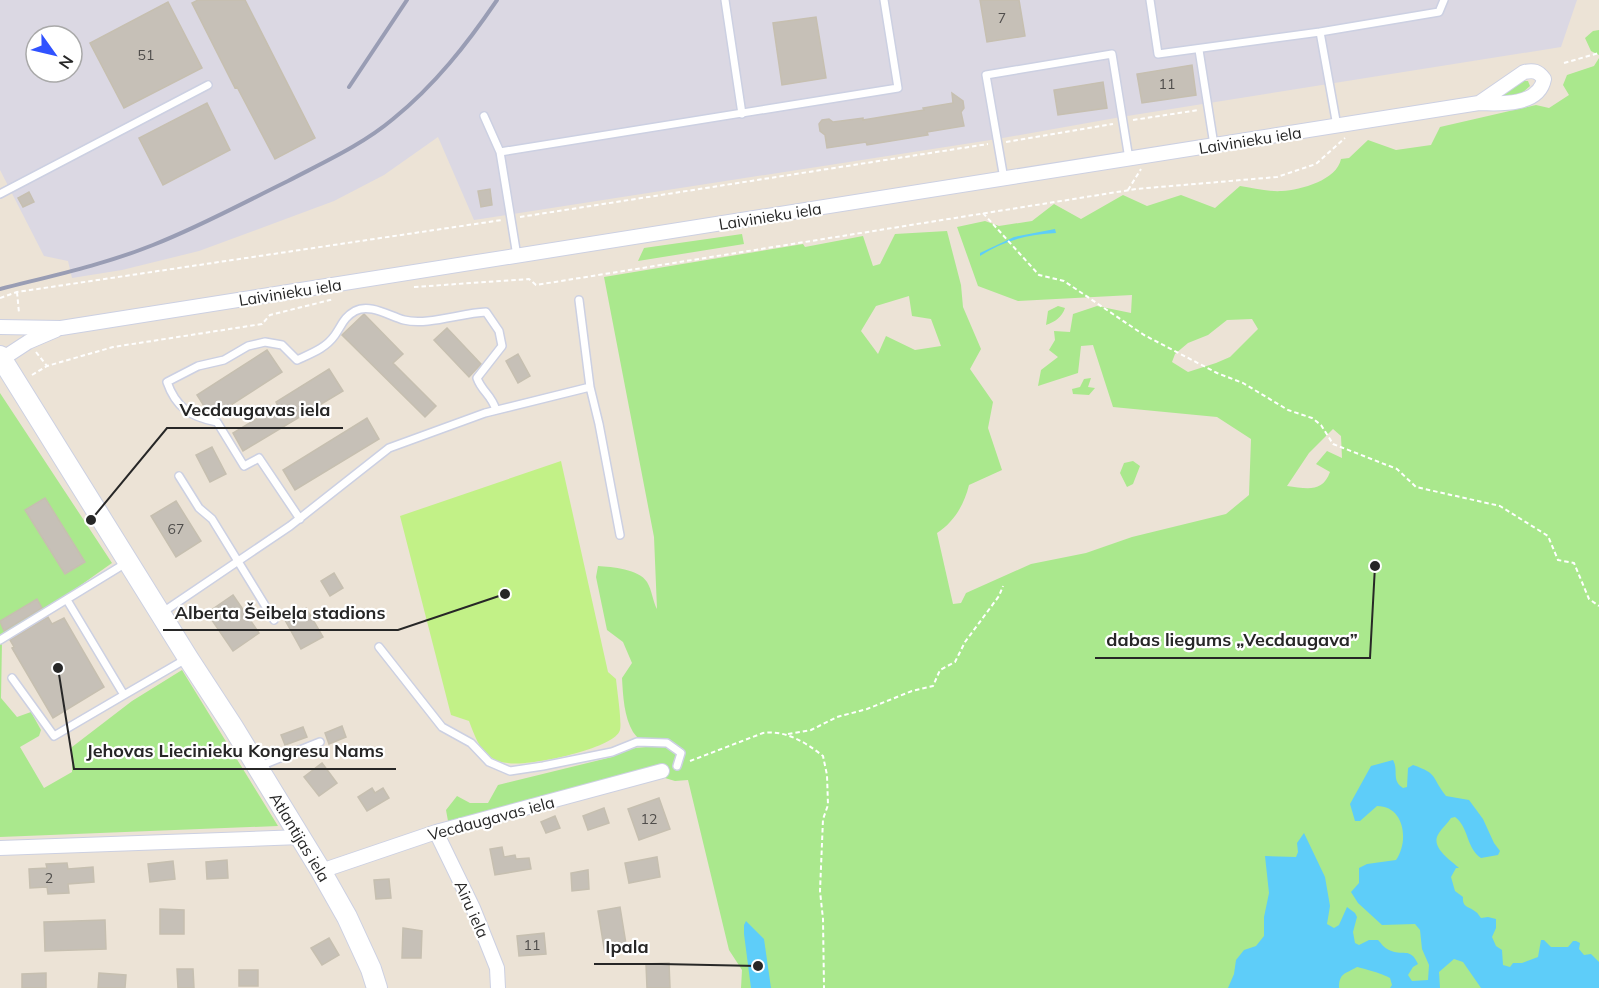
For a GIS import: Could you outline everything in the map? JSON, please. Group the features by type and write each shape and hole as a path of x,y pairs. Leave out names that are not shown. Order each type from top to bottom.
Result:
{"main road":[{"name":"Atlantijas iela","path":"1,358 130,561 321,870 371,969 377,988"}],"street":[{"name":"Laivinieku iela","path":"0,327 61,328 1479,103"},
{"name":"Laivinieku iela","path":"1,358 28,342 61,328"},
{"name":"Vecdaugavas iela","path":"321,870 436,832 662,771"},
{"name":"Airu iela","path":"436,832 473,908 497,968 498,988"},
{"path":"0,848 301,837"}],"lane":[{"path":"725,0 742,114"},
{"path":"500,152 898,88 884,0"},
{"path":"1150,0 1158,54 1320,32 1439,12 1444,0"},
{"path":"1320,32 1337,126"},
{"path":"1198,50 1214,146"},
{"path":"1004,179 986,75 1112,54 1129,159"},
{"path":"0,195 208,85"},
{"path":"484,117 500,152 517,257"},
{"path":"579,300 590,387 620,535"},
{"path":"300,519 259,458 244,466 217,422 200,419 182,408 172,398 167,382 198,366 224,360 248,346 265,342 282,345 297,360 321,349 336,333 340,324 357,309 372,309 406,321 439,320 467,313 486,312 499,331 502,346 477,378 480,387 492,397 496,410"},
{"path":"161,614 300,519 389,448 496,410 590,387"},
{"path":"179,476 199,508 212,519 274,620"},
{"path":"0,640 130,561"},
{"path":"67,600 124,695"},
{"path":"379,646 442,727 471,743 489,762 510,771 612,752 637,742 667,743 681,753 677,766"},
{"path":"12,678 54,736 188,658"},
{"path":"258,767 320,741"}],"path":[{"path":"1564,63 1599,53"},
{"path":"0,298 17,292 510,219 1207,109"},
{"path":"410,287 529,279 536,285 1128,190 1277,177 1316,164 1365,121"},
{"path":"1128,190 1150,156"},
{"path":"983,213 1039,275 1064,281 1144,335 1217,373 1243,383 1288,410 1312,418 1321,425 1334,444 1397,469 1416,487 1500,506 1548,536 1558,560 1574,563 1589,599 1599,606"},
{"path":"17,292 20,322"},
{"path":"16,384 47,366 113,347 262,324 270,315 339,298"},
{"path":"36,352 47,366"},
{"path":"786,735 811,730 837,717 933,686 940,670 955,662 965,642 999,596 1003,586"},
{"path":"677,766 764,733 776,732 798,739 823,756 827,775 828,805 823,819 819,891 823,919 824,988"}],"shaded area":[{"path":"0,0 1577,0 1561,47 997,139 474,220 438,137 384,175 334,201 199,251 122,270 72,278 68,261 44,256 0,170"}],"green space":[{"path":"1599,30 1599,55 1591,51 1585,38 1593,31"},
{"path":"1599,58 1599,988 741,988 742,970 729,950 688,780 675,781 655,775 453,823 448,821 446,810 457,796 470,803 488,803 498,785 612,757 625,749 646,747 633,732 624,706 622,678 632,663 623,642 607,630 596,577 598,566 638,574 647,582 657,609 654,537 604,277 863,236 873,266 880,264 895,234 947,231 961,285 963,307 981,349 970,369 993,402 988,428 1002,470 969,485 958,512 937,533 953,604 961,603 966,593 1031,564 1086,553 1132,537 1226,514 1249,495 1251,439 1217,417 1113,407 1093,345 1081,346 1078,373 1038,386 1041,370 1058,357 1049,350 1055,340 1054,331 1070,332 1073,314 1097,306 1131,313 1132,295 1018,301 978,286 957,227 985,221 999,226 1032,221 1054,204 1081,219 1123,195 1147,206 1181,195 1215,208 1240,186 1277,191 1299,189 1326,178 1333,173 1341,159 1349,158 1368,140 1396,150 1431,145 1440,127 1536,105 1549,108 1569,95 1563,85 1567,75 1594,66","holes":["909,296 912,316 931,319 941,346 915,350 886,336 878,354 861,331 876,306","1252,319 1258,329 1230,357 1216,363 1188,372 1172,362 1175,354 1188,343 1208,335 1227,320","1333,429 1341,436 1342,458 1327,451 1316,464 1330,472 1322,484 1312,488 1287,486 1309,453"]},
{"path":"1522,81 1528,81 1530,86 1521,94 1498,99 1506,90"},
{"path":"742,234 744,244 638,261 644,248"},
{"path":"1058,306 1065,308 1062,314 1055,321 1046,325 1048,311"},
{"path":"1091,378 1088,387 1095,388 1089,395 1073,394 1072,389 1080,387 1084,379"},
{"path":"0,393 112,563 2,641 1,698 17,717 31,712 41,730 39,736 20,747 44,788 72,772 72,747 132,701 182,670 278,826 0,837"},
{"path":"561,461 608,672 616,679 620,730 603,744 569,755 518,764 504,762 486,754 477,741 469,721 451,715 400,516"},
{"path":"1133,461 1140,466 1133,484 1127,487 1120,473 1124,463"}],"water":[{"path":"1055,229 1056,233 1016,239 980,256 980,253 1014,237"},
{"path":"1393,760 1397,782 1403,788 1407,787 1408,768 1413,765 1421,768 1434,777 1446,796 1469,800 1483,819 1500,851 1498,855 1481,858 1476,854 1463,826 1455,817 1451,818 1440,831 1437,843 1442,853 1459,868 1456,868 1451,877 1455,891 1463,897 1465,905 1477,912 1481,918 1496,919 1496,928 1492,937 1496,946 1502,950 1503,965 1510,967 1513,963 1522,963 1538,957 1541,940 1551,947 1568,947 1576,941 1580,943 1579,949 1584,955 1591,954 1599,962 1599,988 1481,988 1463,962 1454,959 1439,972 1440,988 1390,988 1392,985 1390,978 1357,967 1342,977 1339,988 1228,988 1234,974 1236,960 1244,950 1256,946 1264,936 1264,917 1269,893 1265,856 1296,857 1297,843 1304,833 1325,877 1330,906 1327,924 1334,928 1339,925 1347,907 1357,917 1353,932 1355,943 1359,945 1369,940 1378,940 1389,950 1412,955 1418,964 1408,975 1412,981 1428,980 1429,965 1422,949 1420,930 1415,924 1382,925 1358,903 1351,892 1359,883 1359,868 1367,864 1396,860 1400,853 1402,826 1394,812 1377,806 1360,821 1355,821 1350,804 1371,766"},
{"path":"746,921 764,939 771,988 751,988 744,934"}],"building":[{"path":"198,0 245,0 315,138 275,159 237,87 235,88 192,3"},
{"path":"980,0 1019,0 1025,36 987,42"},
{"path":"168,2 202,68 124,108 90,43"},
{"path":"816,17 826,78 782,85 773,23"},
{"path":"1192,65 1196,95 1142,103 1137,74"},
{"path":"1103,82 1107,108 1058,115 1054,90"},
{"path":"952,93 963,101 964,108 961,112 964,126 927,132 928,135 867,145 866,142 827,148 825,135 820,131 819,124 822,120 829,119 833,122 863,118 863,120 924,110 923,108 953,103"},
{"path":"207,103 230,150 163,185 139,138"},
{"path":"490,189 492,205 481,207 478,191"},
{"path":"29,192 34,202 23,207 18,198"},
{"path":"364,314 403,354 393,363 436,406 425,417 342,335"},
{"path":"447,328 481,364 469,377 434,340"},
{"path":"267,350 282,372 214,416 209,414 197,395"},
{"path":"518,354 530,376 518,383 506,361"},
{"path":"329,369 343,391 243,451 233,433 278,406 276,402"},
{"path":"367,418 379,439 295,490 283,470"},
{"path":"212,447 226,474 210,482 196,455"},
{"path":"45,498 85,562 65,574 25,510"},
{"path":"176,501 201,541 176,557 151,516"},
{"path":"334,573 343,588 330,596 321,581"},
{"path":"233,595 259,633 233,651 207,613"},
{"path":"37,599 42,608 4,631 0,621"},
{"path":"306,608 323,637 301,649 285,620"},
{"path":"48,617 52,624 64,618 104,687 53,718 12,648 14,647 10,640"},
{"path":"342,726 346,737 329,744 325,733"},
{"path":"303,727 307,737 285,745 281,735"},
{"path":"322,763 337,783 319,796 304,777"},
{"path":"372,788 375,793 383,788 389,798 367,811 358,797"},
{"path":"659,798 670,829 639,840 628,809"},
{"path":"604,808 609,823 588,830 583,816"},
{"path":"555,816 560,828 546,833 541,822"},
{"path":"502,847 504,857 515,855 516,859 529,858 531,869 495,875 490,849"},
{"path":"657,857 660,877 629,883 625,863"},
{"path":"227,860 228,878 207,879 206,862"},
{"path":"173,861 175,879 150,882 148,864"},
{"path":"67,863 68,869 93,867 94,882 68,884 69,893 48,894 47,887 30,888 29,869 47,868 46,864"},
{"path":"588,870 589,889 572,891 571,873"},
{"path":"389,879 391,898 376,899 374,880"},
{"path":"620,907 627,950 605,954 598,911"},
{"path":"160,909 184,910 184,934 160,934"},
{"path":"105,920 106,949 45,951 44,922"},
{"path":"403,928 422,931 421,958 402,958"},
{"path":"544,933 546,954 519,956 517,936"},
{"path":"329,938 339,955 322,965 311,948"},
{"path":"669,963 670,988 647,988 646,964"},
{"path":"177,969 193,969 194,988 178,988"},
{"path":"239,970 258,970 258,986 239,986"},
{"path":"46,973 46,988 22,988 22,974"},
{"path":"99,973 126,975 125,988 98,988"}],"railway":[{"path":"349,87 407,0"},
{"path":"0,289 58,275 153,245 288,181 356,145 393,119 423,92 462,48 497,0"}],"place":[{"name":"Vecdaugavas iela","path":"91,520"},
{"name":"dabas liegums „Vecdaugava”","path":"1375,566"},
{"name":"Alberta Šeibeļa stadions","path":"505,594"},
{"name":"Jehovas Liecinieku Kongresu Nams","path":"58,668"},
{"name":"Ipala","path":"758,966"}]}
